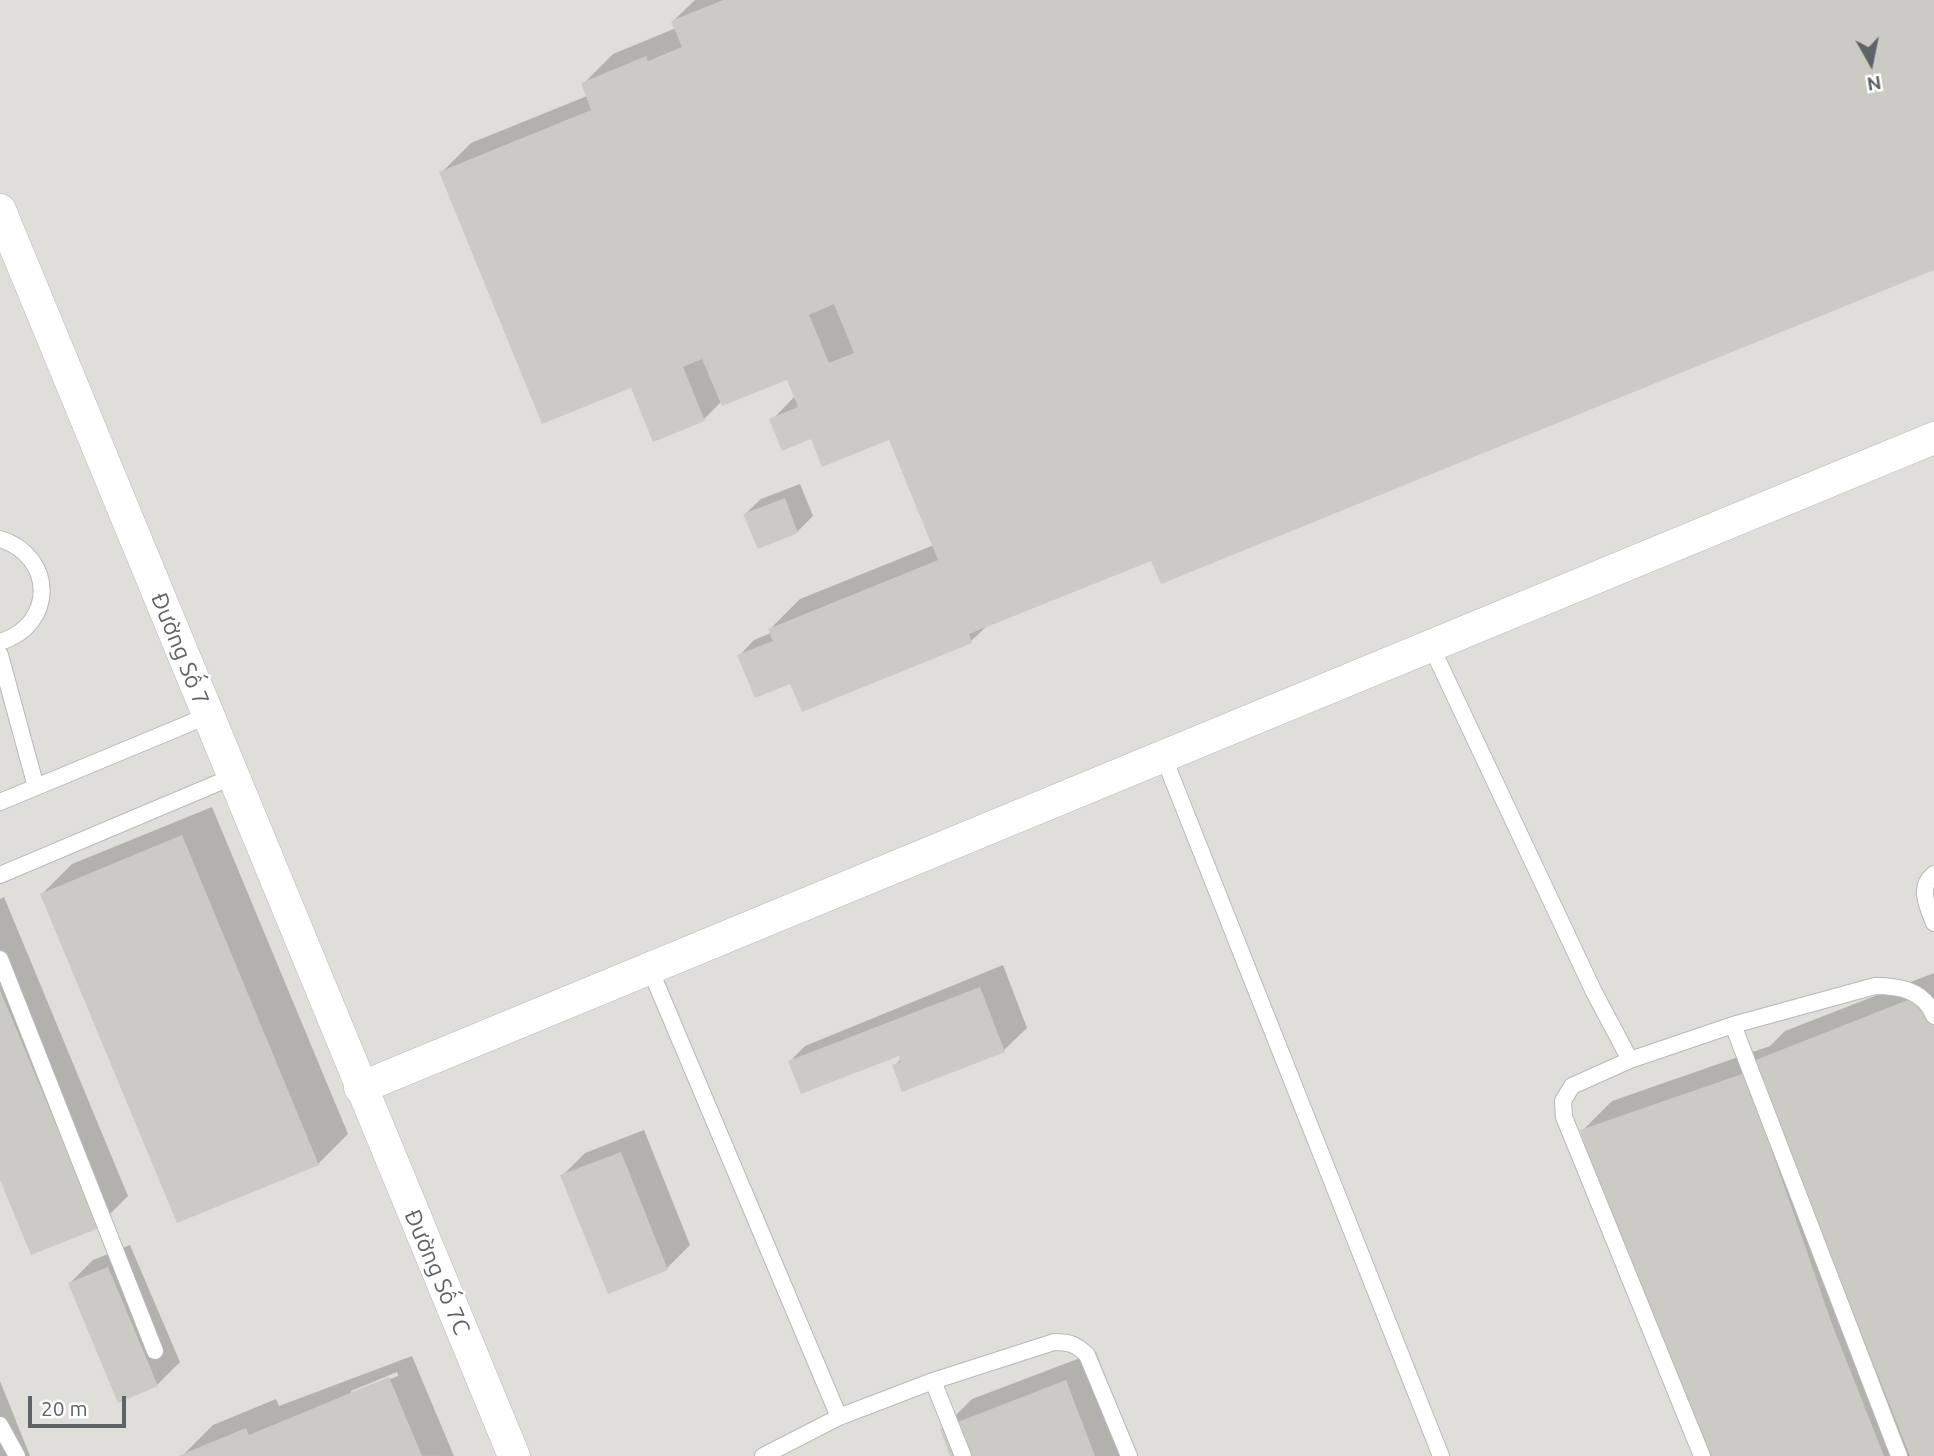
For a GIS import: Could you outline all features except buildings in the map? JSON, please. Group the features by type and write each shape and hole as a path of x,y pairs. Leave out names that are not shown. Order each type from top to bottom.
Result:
{"street":[{"name":"Đường Số 7","path":"0,210 360,1088"},
{"path":"360,1088 1934,438"},
{"name":"Đường Số 7C","path":"360,1088 514,1456"}],"lane":[{"path":"0,539 27,553 37,566 41,590 36,614 26,628 12,638 0,642"},
{"path":"1431,646 1594,992 1630,1060"},
{"path":"0,655 36,786"},
{"path":"0,802 207,716"},
{"path":"1164,758 1441,1456"},
{"path":"0,875 232,777"},
{"path":"1934,874 1928,878 1924,897 1934,923"},
{"path":"0,959 155,1351"},
{"path":"650,969 839,1417"},
{"path":"1702,1456 1564,1117 1563,1101 1572,1086 1630,1060 1733,1025 1875,986 1898,986 1913,991 1934,1016"},
{"path":"1733,1025 1899,1456"},
{"path":"762,1456 839,1417 933,1381 1054,1342 1068,1342 1078,1346 1087,1355 1129,1456"},
{"path":"933,1381 964,1456"},
{"path":"0,1425 16,1456"}],"shaded area":[{"path":"0,0 1934,0 1934,1456 0,1456"}]}
